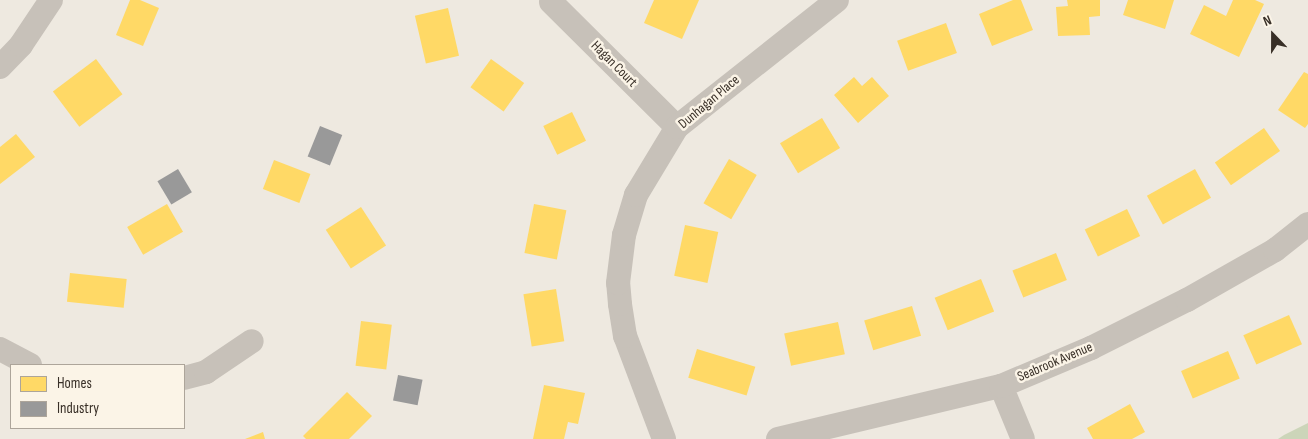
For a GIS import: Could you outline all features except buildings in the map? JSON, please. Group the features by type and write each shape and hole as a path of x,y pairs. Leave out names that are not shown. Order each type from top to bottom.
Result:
{"street":[{"path":"0,67 22,45 51,0"},
{"name":"Dunhagan Place","path":"664,439 625,336 618,283 624,235 636,195 677,127 837,0"},
{"name":"Hagan Court","path":"552,2 677,127"},
{"name":"Seabrook Avenue","path":"778,439 1001,386 1091,348 1187,300 1275,250 1308,224"},
{"path":"185,378 206,372 252,342"},
{"path":"0,349 28,364"},
{"path":"1001,386 1023,439"}],"green space":[{"path":"1308,423 1308,439 1278,439 1284,435"}]}
